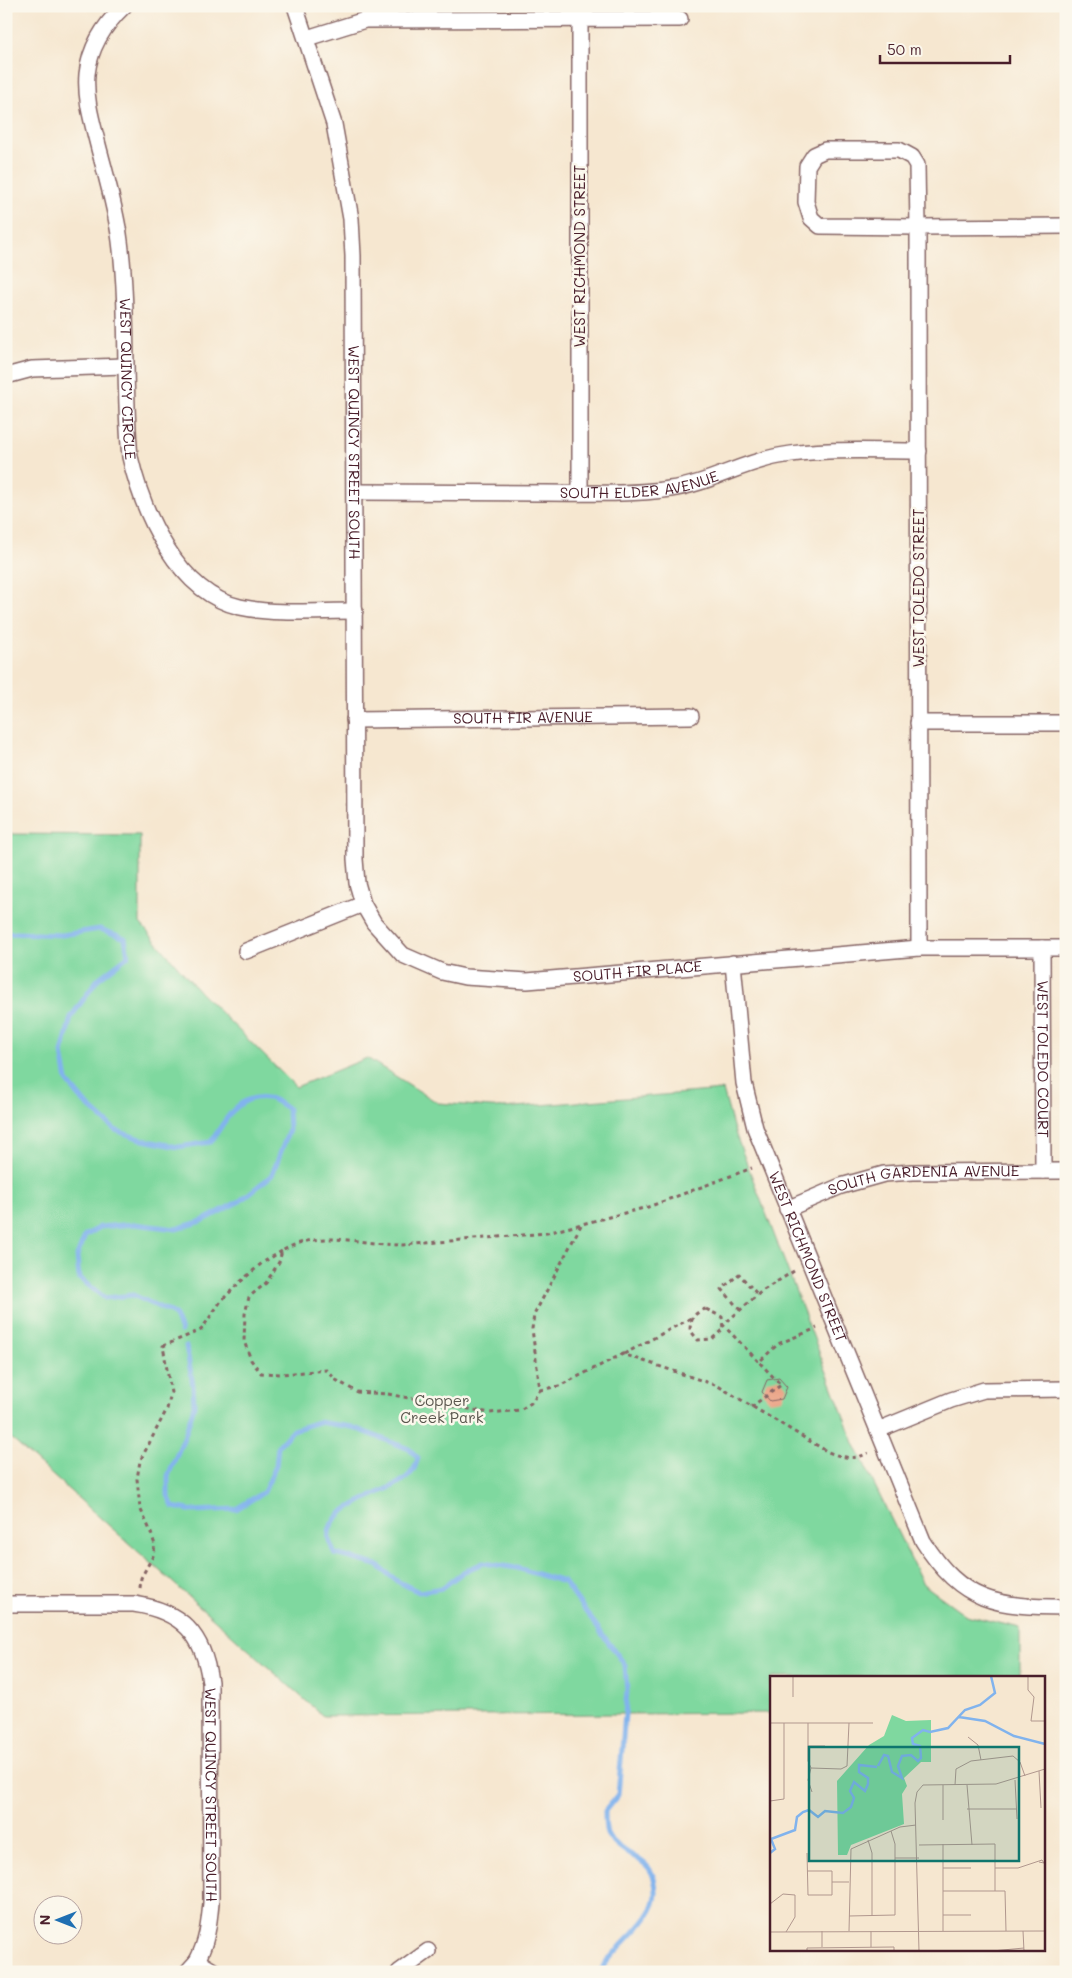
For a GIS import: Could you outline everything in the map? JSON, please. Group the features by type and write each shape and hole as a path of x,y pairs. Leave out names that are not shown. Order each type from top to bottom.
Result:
{"street":[{"name":"WEST QUINCY CIRCLE","path":"124,6 110,20 95,44 90,58 86,90 88,111 111,197 120,240 124,286 130,457 146,510 173,557 191,579 206,593 223,602 240,607 268,611 355,611"},
{"name":"WEST QUINCY STREET SOUTH","path":"295,6 334,124 351,219 355,492 355,859 357,883 363,904"},
{"name":"WEST RICHMOND STREET","path":"580,19 580,493"},
{"path":"307,38 365,20 680,19"},
{"path":"918,227 917,165 912,157 899,150 825,150 814,155 807,166 806,202 811,218 820,226 918,227 1066,226"},
{"name":"WEST TOLEDO STREET","path":"918,227 919,948"},
{"path":"6,376 32,370 126,366"},
{"name":"SOUTH ELDER AVENUE","path":"355,492 580,493 670,489 692,484 757,461 796,454 919,451"},
{"name":"SOUTH FIR AVENUE","path":"354,720 691,716"},
{"path":"918,723 1066,723"},
{"path":"246,950 363,904"},
{"name":"SOUTH FIR PLACE","path":"363,904 386,938 403,955 442,972 489,980 545,980 919,948 1066,948"},
{"name":"WEST TOLEDO COURT","path":"1042,948 1043,1171"},
{"name":"WEST RICHMOND STREET","path":"733,963 744,1083 748,1106 755,1128 923,1541 952,1579 978,1595 1010,1606 1066,1607"},
{"name":"SOUTH GARDENIA AVENUE","path":"787,1209 841,1186 884,1174 913,1172 1066,1171"},
{"path":"878,1430 951,1400 984,1390 1066,1390"},
{"name":"WEST QUINCY STREET SOUTH","path":"6,1604 134,1604 155,1607 170,1614 190,1631 200,1646 207,1663 210,1682 211,1903 205,1946 192,1966"},
{"path":"399,1972 428,1951"},
{"path":"192,1966 215,1972"}],"path":[{"path":"140,1588 141,1578 153,1556 155,1545 140,1508 137,1479 140,1461 167,1409 172,1393 163,1346 201,1330 221,1301 262,1263 294,1244 314,1239 334,1238 382,1245 402,1245 546,1234 648,1207 752,1168"},
{"path":"282,1251 279,1262 266,1283 249,1297 245,1314 244,1341 251,1360 261,1373 299,1373 327,1370 336,1380 358,1392 388,1394 490,1412 520,1410 531,1403 540,1390 532,1329 534,1315 581,1225"},
{"path":"723,1325 758,1295 794,1271"},
{"path":"740,1310 722,1288 739,1274 758,1295"},
{"path":"540,1390 559,1386 693,1317 701,1310 709,1310 722,1317 723,1329 712,1339 698,1340 690,1330 693,1317"},
{"path":"723,1325 781,1385 751,1407"},
{"path":"759,1362 778,1344 817,1328"},
{"path":"623,1354 718,1386 828,1452 841,1457 852,1458 868,1453"}],"green space":[{"name":"Copper Creek Park","path":"6,834 140,835 140,923 200,992 296,1087 367,1058 438,1103 504,1108 723,1090 734,1130 854,1443 923,1584 966,1615 1020,1628 1020,1676 770,1676 770,1713 323,1716 6,1434"}],"building":[{"path":"779,1378 787,1387 782,1399 770,1401 762,1392 767,1380"}],"waterway":[{"path":"6,934 62,935 100,929 125,938 128,956 98,979 71,1017 62,1053 67,1081 84,1102 115,1130 143,1140 178,1147 211,1142 233,1111 248,1100 270,1098 288,1109 289,1130 272,1175 240,1201 202,1221 176,1229 134,1224 100,1227 85,1236 77,1256 79,1278 105,1298 133,1295 174,1314 181,1331"},
{"path":"186,1346 193,1385 194,1406 185,1435 168,1476 168,1495 173,1507 194,1511 236,1509 264,1492 276,1466 278,1446 293,1430 318,1422 352,1427 409,1449 418,1458 413,1471 403,1480 348,1508 337,1517 330,1527 329,1540 335,1554 377,1565 397,1581 419,1592 442,1588 463,1572 483,1563 517,1568 564,1582 625,1665 627,1691 618,1795 605,1811 606,1828 608,1835 615,1843 647,1866 655,1881 656,1892 650,1913 614,1953 600,1972"}]}
